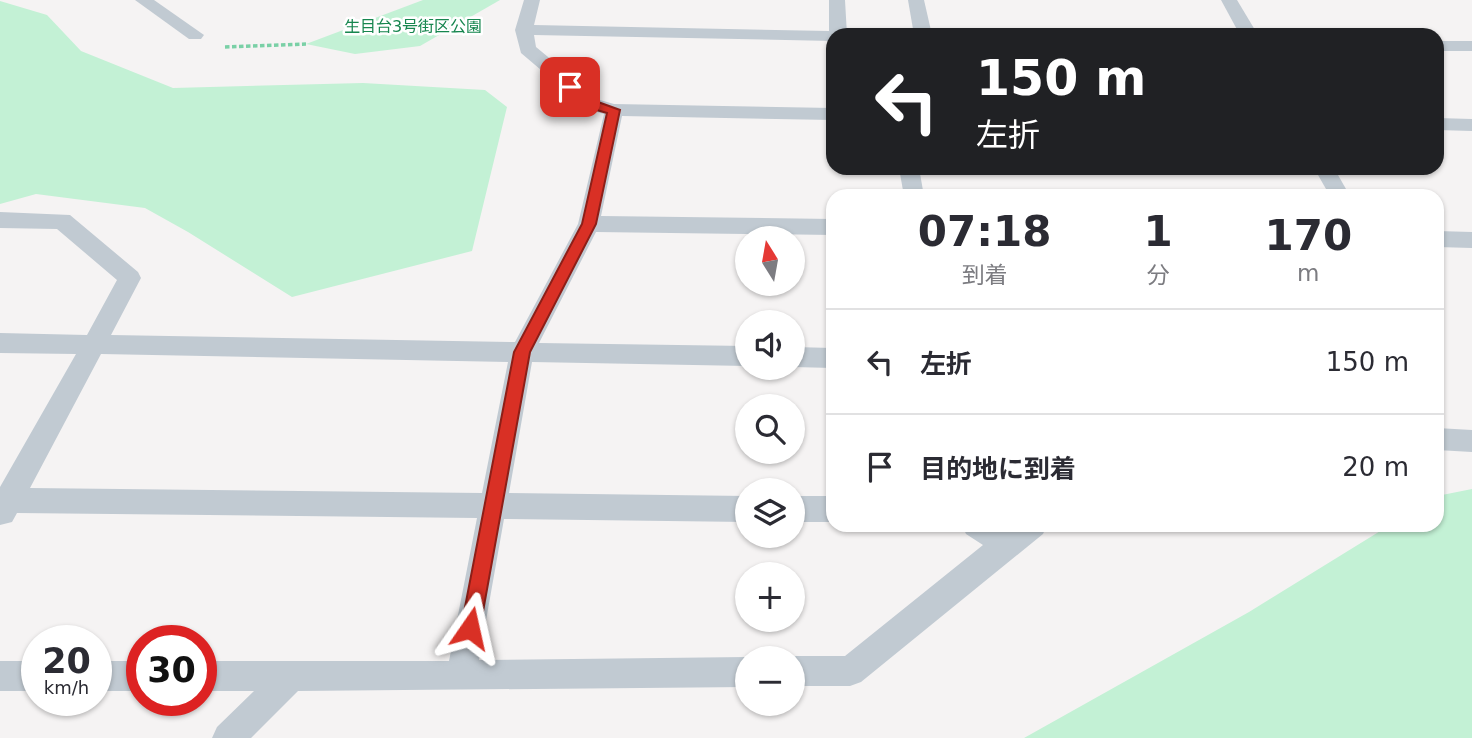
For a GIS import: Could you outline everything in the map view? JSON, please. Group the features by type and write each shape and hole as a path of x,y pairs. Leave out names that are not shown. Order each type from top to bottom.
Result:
{"street":[{"path":"143,0 195,35"},
{"path":"532,0 524,30 527,48 594,105 614,110 826,114"},
{"path":"836,0 838,28"},
{"path":"916,0 922,28"},
{"path":"1229,0 1245,28"},
{"path":"524,30 826,36"},
{"path":"1444,46 1472,46"},
{"path":"461,676 522,352 589,224 614,110"},
{"path":"1444,124 1472,125"},
{"path":"0,220 62,221 130,278 3,506 735,509"},
{"path":"589,224 826,227"},
{"path":"1444,239 1472,240"},
{"path":"0,343 735,356"},
{"path":"805,357 826,358"},
{"path":"1444,439 1472,441"},
{"path":"805,509 826,509"},
{"path":"987,532 1006,544"},
{"path":"805,671 850,670 1023,532"},
{"path":"217,676 735,672"},
{"path":"0,676 21,676"},
{"path":"228,738 292,676"}],"path":[{"path":"225,47 306,44"}],"green space":[{"name":"生目台3号街区公園","path":"423,0 500,0 420,46 355,54 306,44"},
{"path":"0,1 47,15 81,51 173,88 363,83 485,90 507,107 472,251 292,297 145,208 36,194 0,204"},
{"path":"1472,489 1472,738 1024,738 1249,612 1379,532 1444,532 1444,495"}],"route":[{"path":"470,628 522,352 589,224 614,110 594,105 570,87"}]}
